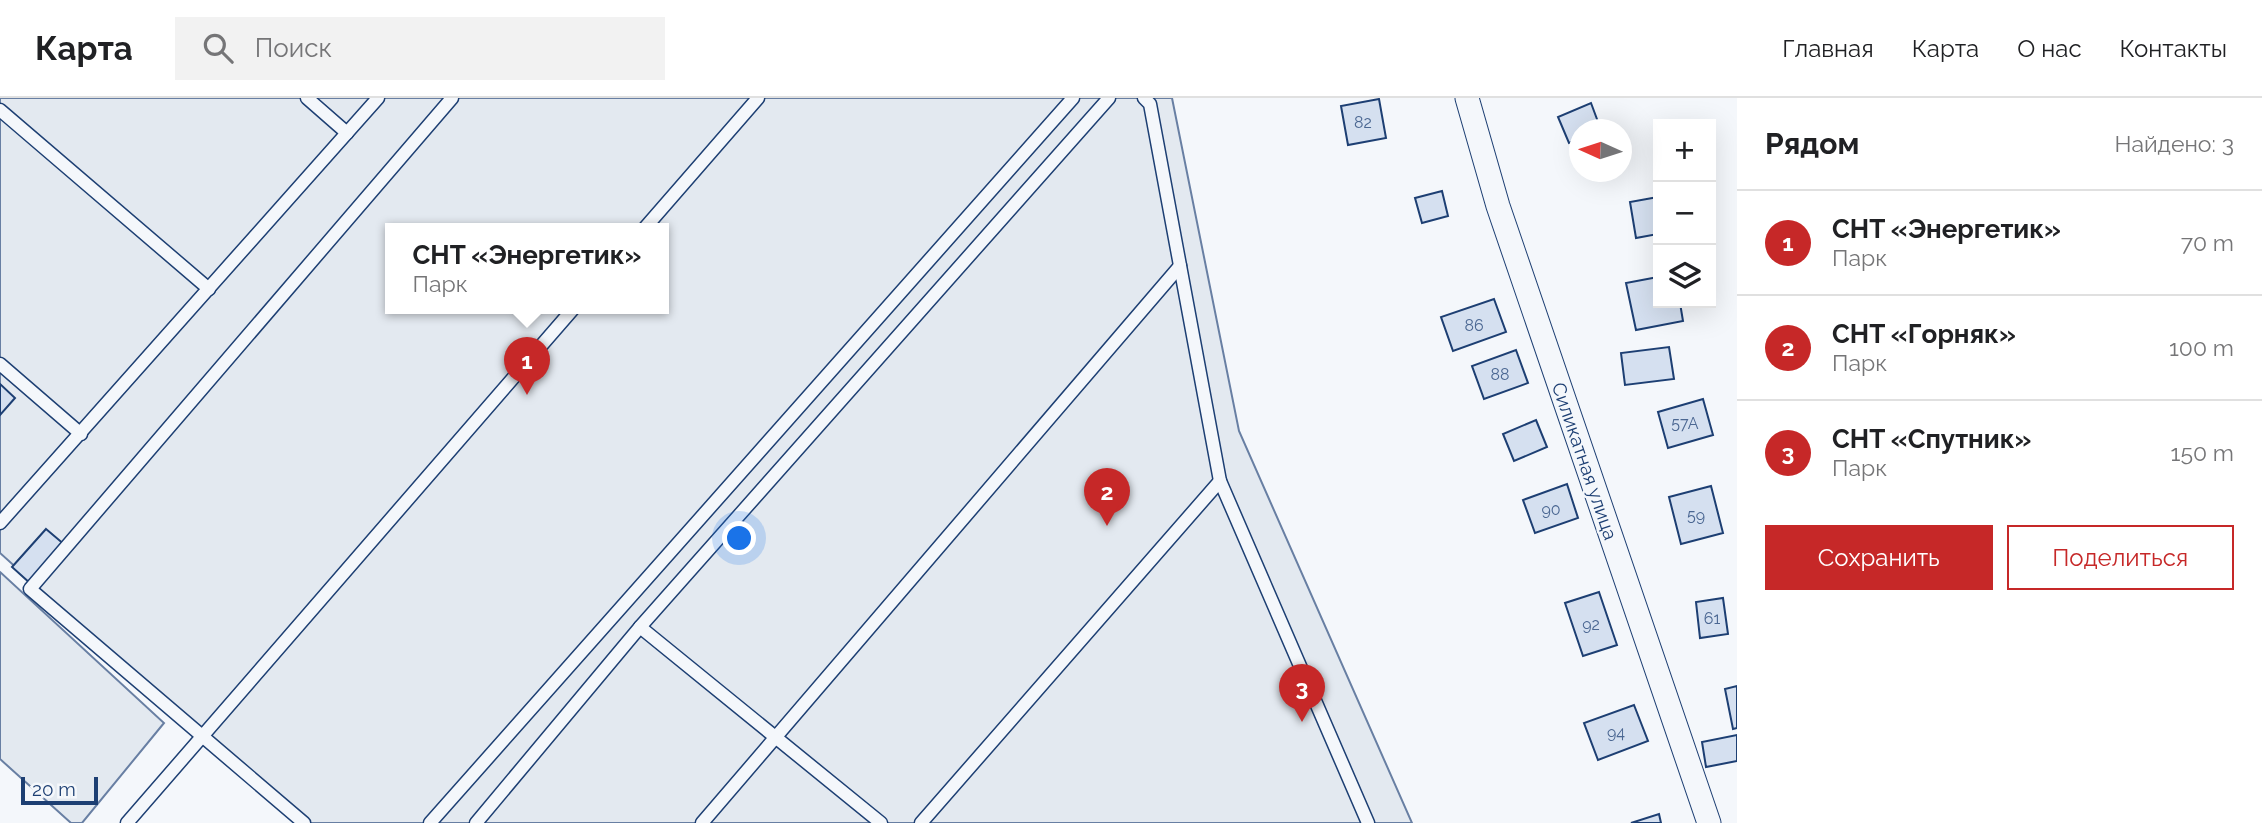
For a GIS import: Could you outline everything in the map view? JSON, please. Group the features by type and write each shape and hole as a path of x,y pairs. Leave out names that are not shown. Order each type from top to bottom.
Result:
{"street":[{"name":"Силикатная улица","path":"1467,98 1502,219 1709,823"}],"lane":[{"path":"307,98 347,133"},
{"path":"0,523 378,98"},
{"path":"304,823 30,589 452,98"},
{"path":"649,223 758,98"},
{"path":"430,823 1073,98"},
{"path":"475,823 640,627 1109,98"},
{"path":"1144,98 1150,104 1220,481 1368,823"},
{"path":"0,110 209,289"},
{"path":"702,823 1180,266"},
{"path":"127,823 569,314"},
{"path":"0,364 81,434"},
{"path":"921,823 1220,481"},
{"path":"640,627 881,823"}],"shaded area":[{"path":"0,98 1172,98 1239,431 1412,823 299,823 0,553"},
{"path":"0,572 164,723 82,823 71,823 0,759"}],"building":[{"path":"1379,99 1386,138 1348,145 1341,106"},
{"path":"1591,103 1597,119 1569,119 1569,143 1558,117"},
{"path":"1442,191 1448,216 1422,223 1415,198"},
{"path":"1653,198 1653,235 1636,238 1630,202"},
{"path":"1653,278 1653,308 1681,308 1683,321 1636,330 1626,283"},
{"path":"1494,299 1506,332 1453,351 1441,317"},
{"path":"1669,347 1674,379 1625,385 1621,353"},
{"path":"1516,350 1528,383 1484,399 1472,366"},
{"path":"0,384 15,398 0,415"},
{"path":"1703,399 1713,435 1668,448 1658,412"},
{"path":"1536,420 1547,447 1514,461 1503,434"},
{"path":"1567,484 1578,518 1535,533 1523,500"},
{"path":"1711,486 1723,533 1681,544 1669,497"},
{"path":"46,529 65,545 31,584 12,567"},
{"path":"1599,592 1617,645 1583,656 1565,603"},
{"path":"1723,598 1728,634 1700,638 1696,602"},
{"path":"1737,686 1737,728 1733,729 1725,689"},
{"path":"1634,705 1648,741 1598,760 1584,723"},
{"path":"1737,735 1737,761 1706,767 1702,742"},
{"path":"1659,814 1661,823 1631,823"}],"place":[{"name":"СНТ «Энергетик»","path":"527,395"},
{"name":"СНТ «Горняк»","path":"1107,526"},
{"name":"СНТ «Спутник»","path":"1302,722"}]}
